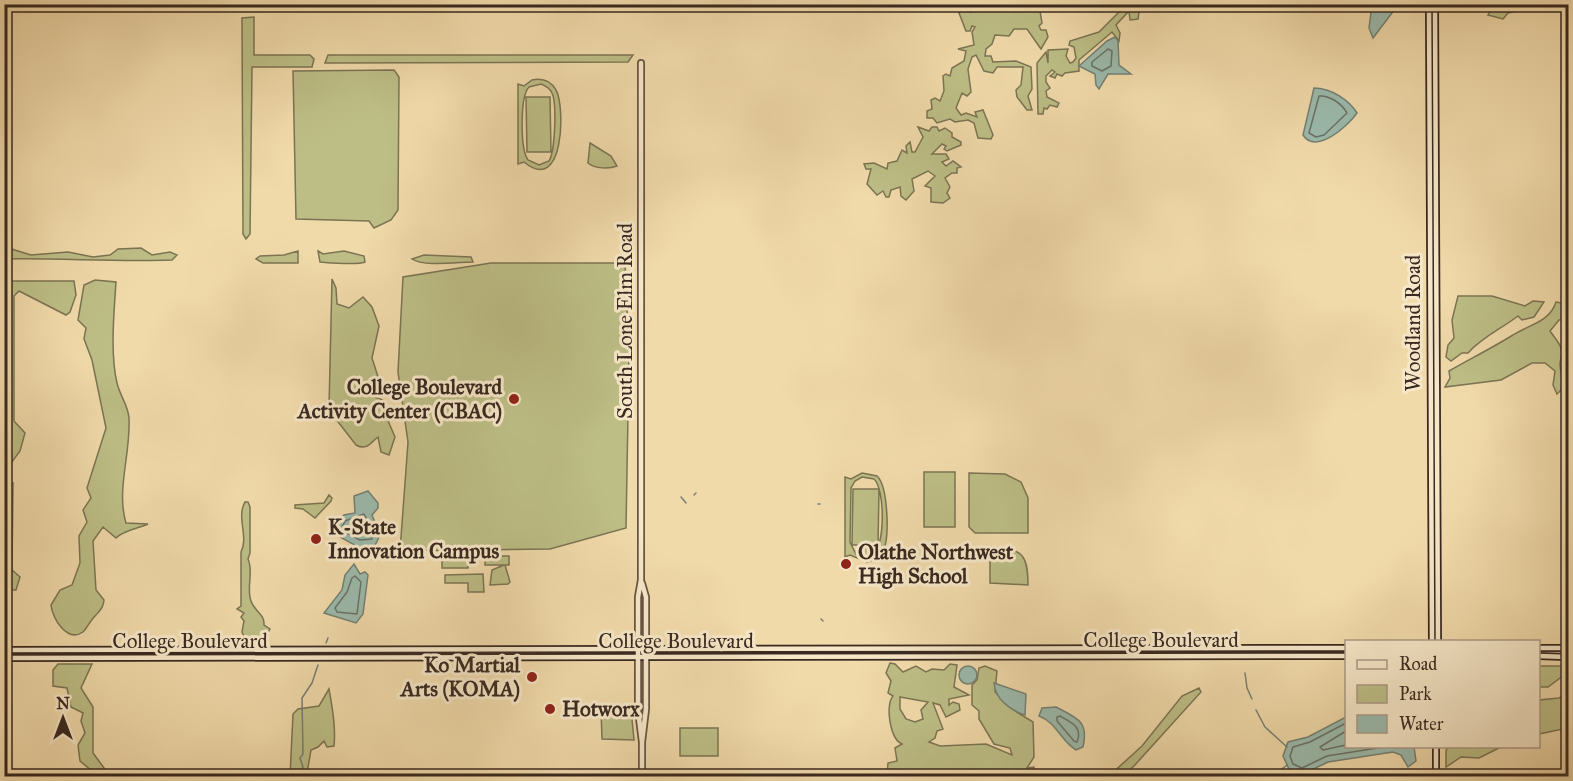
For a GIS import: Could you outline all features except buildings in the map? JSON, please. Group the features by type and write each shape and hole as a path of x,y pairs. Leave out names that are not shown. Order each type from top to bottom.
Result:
{"main road":[{"name":"Woodland Road","path":"1429,4 1432,640"},
{"name":"Woodland Road","path":"1435,4 1438,640"},
{"name":"South Lone Elm Road","path":"641,63 641,580 638,597 638,710 642,742"},
{"name":"South Lone Elm Road","path":"641,580 646,597 646,709 642,742 642,777"},
{"name":"College Boulevard","path":"4,650 1345,648"},
{"path":"1540,648 1569,648"},
{"name":"College Boulevard","path":"4,658 1345,656"},
{"path":"1540,656 1569,657"},
{"path":"1436,748 1436,777"}],"green space":[{"path":"990,4 1047,5 1040,11 1042,23 1039,26 1041,30 1046,30 1048,37 1041,49 1027,29 1014,29 1009,36 995,35 992,44 986,49 985,56 991,56 993,62 1016,61 1031,67 1032,89 1028,96 1032,110 1027,110 1017,97 1016,90 1021,85 1023,67 997,67 993,73 984,71 976,55 972,57 968,69 971,92 967,96 962,93 956,108 961,115 966,113 977,117 975,112 983,110 993,135 991,139 978,138 974,123 968,120 955,122 950,119 937,123 933,118 927,118 927,111 932,109 931,100 935,98 940,101 944,91 943,76 946,74 950,76 952,68 964,61 966,51 958,49 974,45 972,32 975,27 972,26 970,31 966,31 959,13 962,9 971,12 969,5 988,8"},
{"path":"1126,5 1140,5 1138,19 1130,20 1129,11 1116,25 1120,33 1119,41 1112,32 1079,60 1079,71 1065,73 1062,76 1057,74 1055,78 1050,76 1055,72 1052,70 1046,76 1046,82 1050,88 1046,91 1047,97 1059,103 1057,107 1050,105 1047,109 1044,108 1043,114 1038,114 1037,63 1046,52 1048,63 1048,50 1068,49 1066,56 1070,63 1073,62 1076,58 1074,47 1069,45 1070,41 1099,32"},
{"path":"1494,5 1522,5 1520,10 1508,13 1503,19 1488,15"},
{"path":"254,17 254,55 310,55 314,59 312,67 252,67 250,234 246,239 243,234 242,18"},
{"path":"328,55 633,55 628,62 325,63"},
{"path":"394,70 399,77 398,210 391,220 374,228 369,221 296,219 293,71"},
{"path":"532,80 546,81 552,84 559,99 561,128 559,144 555,158 548,167 538,169 524,162 518,164 518,84 524,86","holes":["541,84 548,87 554,98 555,127 549,161 539,165 528,160 522,134 526,92 529,87"]},
{"path":"526,97 550,97 551,152 527,152"},
{"path":"918,127 929,131 932,127 937,127 939,131 945,128 952,133 952,137 961,142 961,145 947,151 944,149 946,146 942,144 932,154 946,154 949,159 942,162 946,166 953,161 961,167 957,168 957,173 952,173 945,178 950,187 947,193 950,198 943,203 931,202 931,188 925,186 935,176 928,171 912,179 914,191 906,200 901,196 900,187 891,190 889,197 886,197 883,191 877,195 867,184 871,169 866,169 864,164 874,163 887,169 888,163 897,161 902,150 907,153 906,146 910,142 912,152 915,152 923,137"},
{"path":"590,143 611,156 617,166 602,168 588,163"},
{"path":"5,247 31,255 68,252 93,257 110,255 118,249 141,248 152,255 170,252 177,255 172,260 5,259"},
{"path":"298,251 298,263 263,263 256,259 260,256 284,255"},
{"path":"318,251 323,254 344,251 364,256 365,262 350,264 320,262"},
{"path":"424,255 471,257 473,262 424,263 412,259"},
{"name":"College Boulevard Activity Center (CBAC)","path":"491,263 625,263 629,358 626,528 550,549 400,551 408,442 398,372 403,277"},
{"path":"332,279 336,288 337,304 349,308 363,297 372,307 379,326 372,358 380,383 375,397 385,401 389,423 395,437 389,455 381,452 378,437 366,447 356,445 329,407"},
{"path":"95,280 116,282 113,333 115,372 129,418 123,510 126,523 148,524 127,531 116,538 103,527 93,541 96,590 104,603 83,632 77,635 61,628 51,605 60,590 72,585 80,563 79,536 87,522 83,510 91,498 87,488 106,428 92,360 84,339 86,328 78,320 84,285"},
{"path":"8,281 74,281 76,295 70,312 66,315 19,291 14,296 14,421 25,433 20,451 9,466 4,459 4,311 7,312"},
{"path":"1458,296 1492,296 1525,306 1533,301 1544,302 1534,317 1522,320 1518,316 1485,338 1468,353 1462,353 1451,361 1446,357 1448,345 1454,338 1452,320"},
{"path":"1556,302 1566,304 1568,319 1559,320 1550,331 1562,352 1561,391 1557,394 1553,385 1555,371 1545,363 1532,363 1501,380 1445,387 1450,378 1449,371 1544,319"},
{"path":"924,472 955,472 955,527 924,527"},
{"path":"862,473 877,476 884,490 887,512 885,544 880,555 867,562 850,555 845,557 845,477 851,479","holes":["862,477 874,479 878,485 882,504 882,529 878,548 874,554 873,548 857,548 856,554 850,542 851,488 855,481"]},
{"path":"969,473 1005,474 1021,482 1028,498 1028,533 975,533 969,527"},
{"path":"13,483 12,570 20,577 16,590 4,590 5,485"},
{"path":"853,489 879,489 878,545 852,545"},
{"path":"329,495 332,498 331,501 315,518 303,509 295,508 295,505 324,503"},
{"path":"245,502 248,502 250,507 248,559 250,596 252,604 263,618 264,625 270,629 263,641 247,644 242,632 244,621 241,617 244,613 237,609 241,606 241,552 244,540 242,514"},
{"path":"990,547 1009,549 1021,555 1027,566 1028,585 990,583"},
{"path":"485,556 509,556 509,565 505,565 510,582 508,584 490,585 492,570 504,565 485,565"},
{"path":"442,557 468,557 468,568 442,568"},
{"path":"483,574 484,592 468,592 468,583 445,583 445,575"},
{"path":"101,652 178,653 142,656 58,655"},
{"path":"233,652 336,653 326,655 198,655"},
{"path":"890,663 895,664 903,672 916,666 926,672 932,669 944,670 950,664 957,665 954,687 969,695 949,699 949,705 953,702 959,704 960,710 946,717 940,705 933,703 943,729 937,731 935,738 929,742 940,746 986,744 1012,755 1010,748 994,744 979,719 979,711 972,705 972,685 977,680 979,668 985,666 997,671 995,692 1015,711 1033,722 1034,757 1027,768 1034,767 1034,776 887,776 888,763 897,761 895,748 902,744 894,736 890,722 889,707 893,696 888,693 891,681 886,673","holes":["900,697 928,702 921,710 923,719 915,722 906,719 900,709"]},
{"path":"58,664 92,664 81,688 93,707 93,753 110,776 98,776 80,761 78,745 85,733 81,721 83,713 71,707 67,688 53,686 53,670"},
{"path":"1540,666 1564,666 1568,672 1548,687 1540,687"},
{"path":"1199,688 1201,692 1134,766 1123,776 1109,776 1142,746 1182,696"},
{"path":"329,689 334,724 334,746 327,747 324,741 311,750 307,773 302,776 290,776 293,714 298,709 319,706"},
{"path":"1568,691 1568,728 1540,734 1540,700 1559,698"},
{"path":"631,709 634,740 602,739 601,711"},
{"path":"680,728 718,728 718,756 680,756"},
{"path":"1448,748 1499,748 1479,758 1461,757 1446,767"}],"water":[{"path":"1372,5 1398,5 1373,38 1369,28"},
{"path":"1115,37 1118,41 1119,65 1131,74 1108,74 1099,89 1096,85 1095,74 1079,66 1107,41"},
{"path":"1314,88 1327,90 1339,96 1357,113 1347,125 1332,136 1316,142 1303,135"},
{"path":"368,491 378,503 378,508 372,515 379,537 375,545 360,548 340,537 334,526 344,515 355,513 354,496"},
{"path":"354,564 360,574 365,572 368,575 363,614 356,623 324,613 342,590 345,575"},
{"path":"964,666 972,666 977,671 975,682 964,684 959,679 959,671"},
{"path":"994,683 1026,694 1025,715 1000,699"},
{"path":"1056,707 1080,721 1084,731 1083,747 1076,750 1050,723 1039,716 1042,708"},
{"path":"1345,718 1345,748 1414,748 1416,761 1408,767 1401,755 1393,752 1328,762 1301,775 1289,769 1283,756 1288,742 1308,737"}],"waterway":[{"path":"681,497 686,503"},
{"path":"326,643 328,638"},
{"path":"297,776 303,767 300,758 303,754 302,698 312,683 318,665"},
{"path":"1245,673 1247,688 1252,699"},
{"path":"1256,710 1265,727 1287,747"},
{"path":"1273,776 1287,765"}],"place":[{"name":"College Boulevard Activity Center (CBAC)","path":"514,399"},
{"name":"K-State Innovation Campus","path":"316,539"},
{"name":"Olathe Northwest High School","path":"846,564"},
{"name":"Ko Martial Arts (KOMA)","path":"532,677"},
{"name":"Hotworx","path":"550,709"}]}
